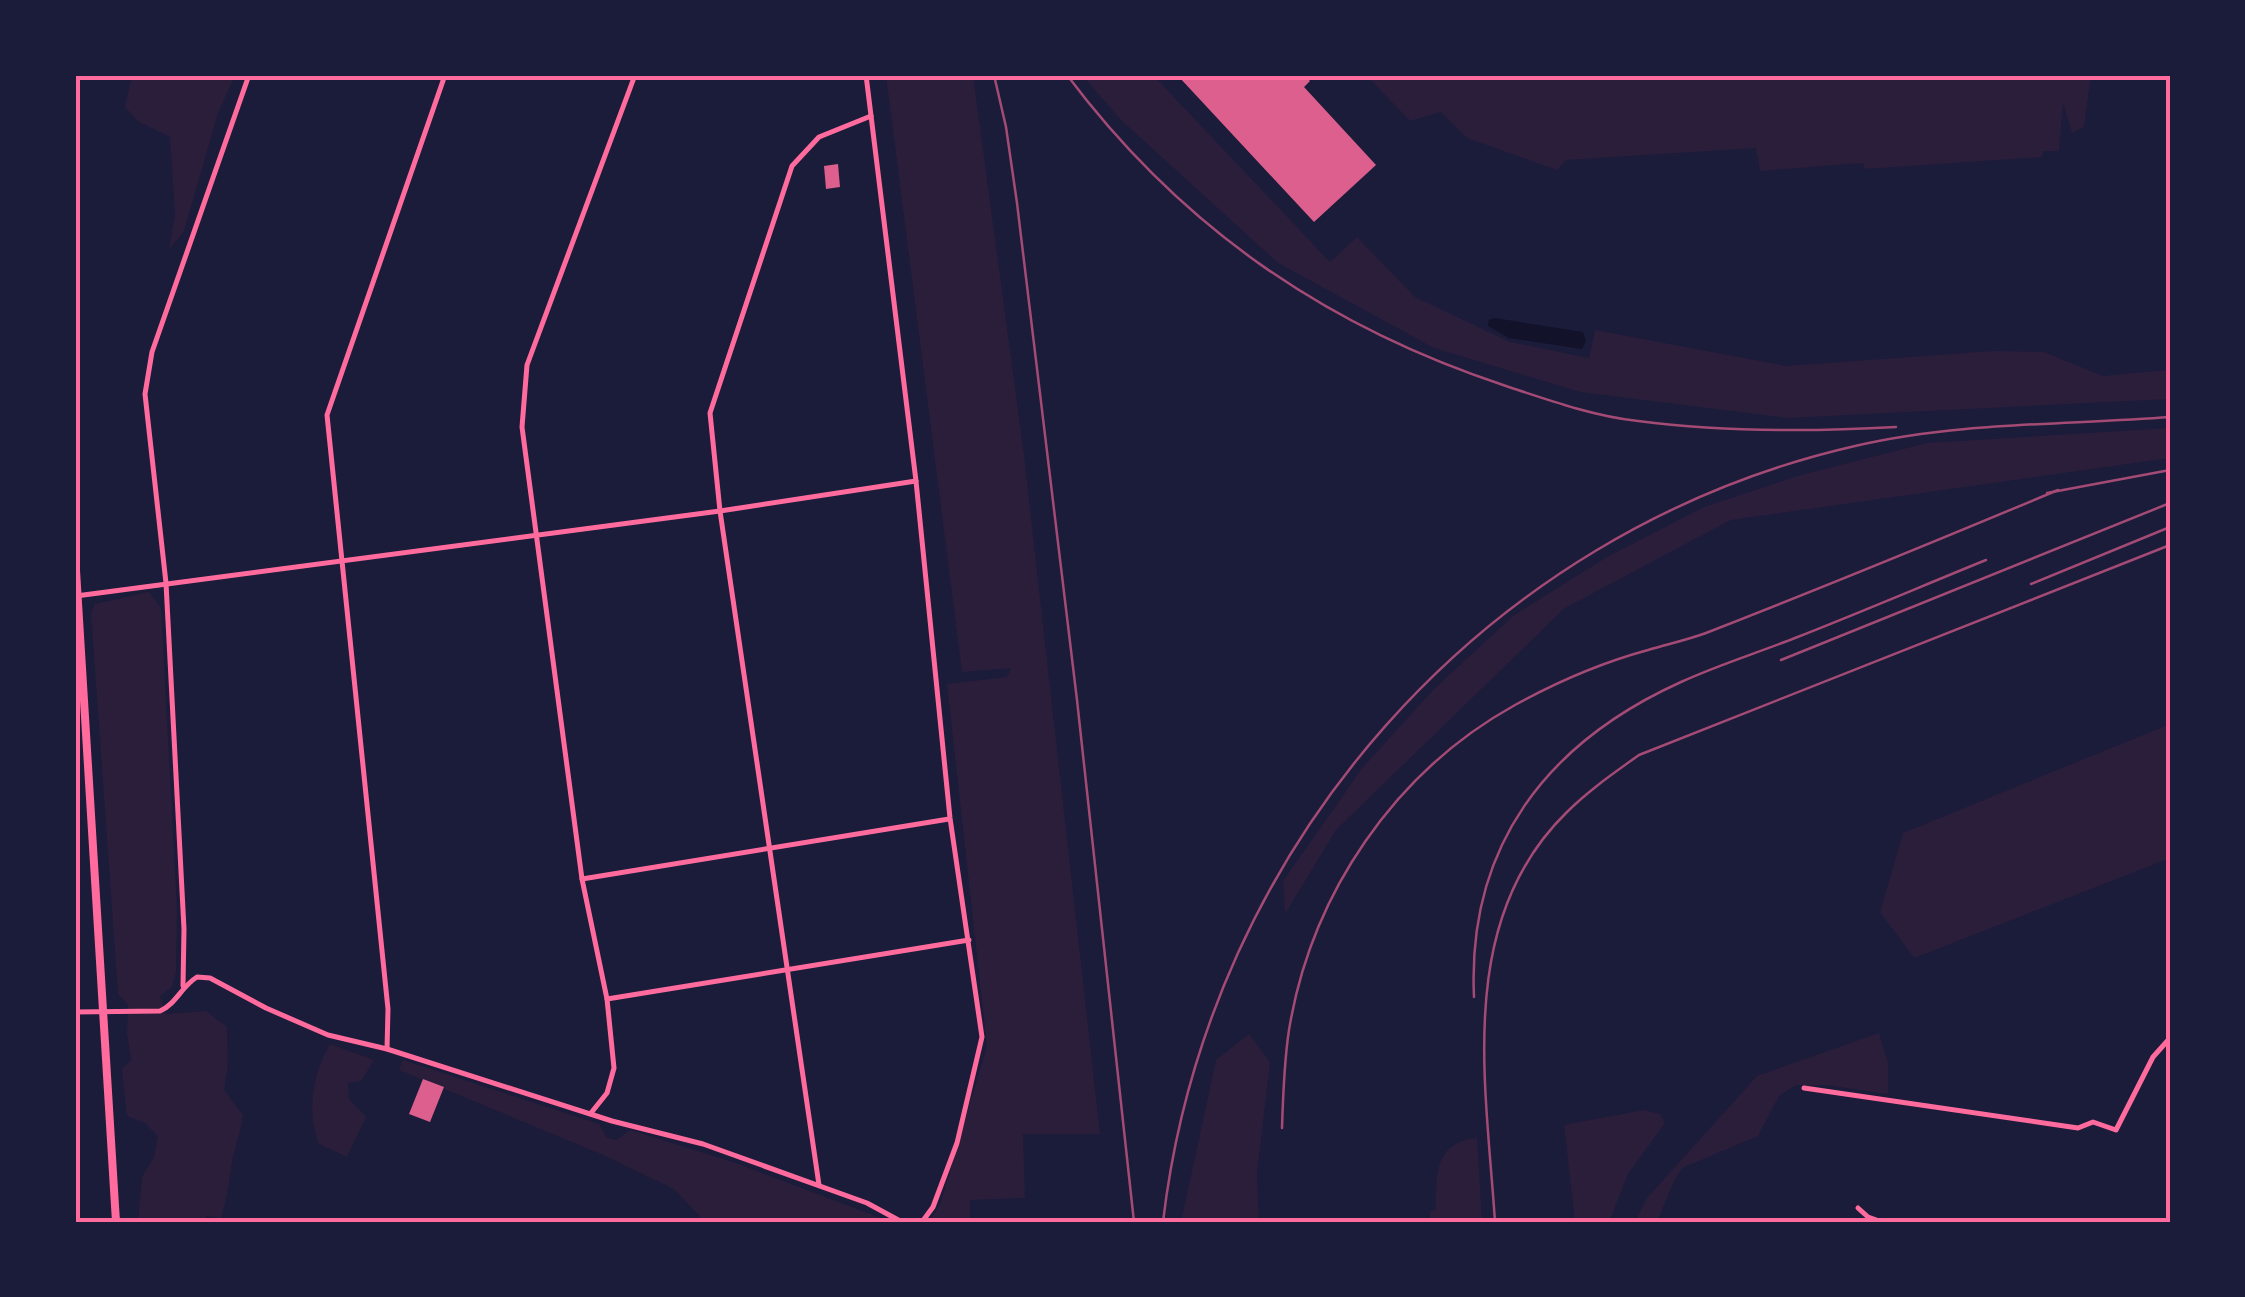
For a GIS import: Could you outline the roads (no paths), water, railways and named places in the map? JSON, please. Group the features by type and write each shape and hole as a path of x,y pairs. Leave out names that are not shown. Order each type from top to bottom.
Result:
{"main road":[{"path":"75,554 116,1222"}],"street":[{"path":"75,1012 160,1011 171,1006 182,986 184,929 166,584 145,394 150,366 249,75"},
{"path":"387,1049 388,1010 327,415 444,75"},
{"path":"591,1113 606,1093 614,1068 608,999 582,879 522,427 527,364 635,75"},
{"path":"866,75 916,481 950,818 982,1037 957,1143 933,1207 922,1222"},
{"path":"820,1185 785,970 720,511 710,413 792,166 819,137 871,116"},
{"path":"76,596 720,511 916,481"},
{"path":"582,879 950,818"},
{"path":"608,999 969,940"},
{"path":"182,986 196,977 210,978 266,1008 328,1034 703,1144 866,1203 902,1222"},
{"path":"1804,1088 2078,1128 2094,1122 2116,1130 2153,1057 2170,1038"},
{"path":"1858,1208 1882,1222"}],"railway":[{"path":"994,75 1017,203 1134,1222"},
{"path":"1067,75 1111,130 1209,225 1318,302 1440,362 1554,402 1621,419 1734,429 1896,427"},
{"path":"1163,1222 1190,1084 1238,954 1303,834 1386,725 1485,630 1597,550 1721,488 1855,446 1972,428 2170,417"},
{"path":"2047,493 2170,470"},
{"path":"1282,1128 1289,1030 1300,980 1317,932 1338,886 1365,842 1432,765 1471,733 1563,681 1706,633 2058,490"},
{"path":"1781,660 2170,503"},
{"path":"2031,584 2170,527"},
{"path":"1495,1222 1484,1060 1493,953 1507,902 1531,855 1567,812 1639,755 2170,545"},
{"path":"1474,997 1475,943 1484,893 1501,847 1524,806 1554,769 1591,736 1633,707 1681,682 1986,560"}]}
